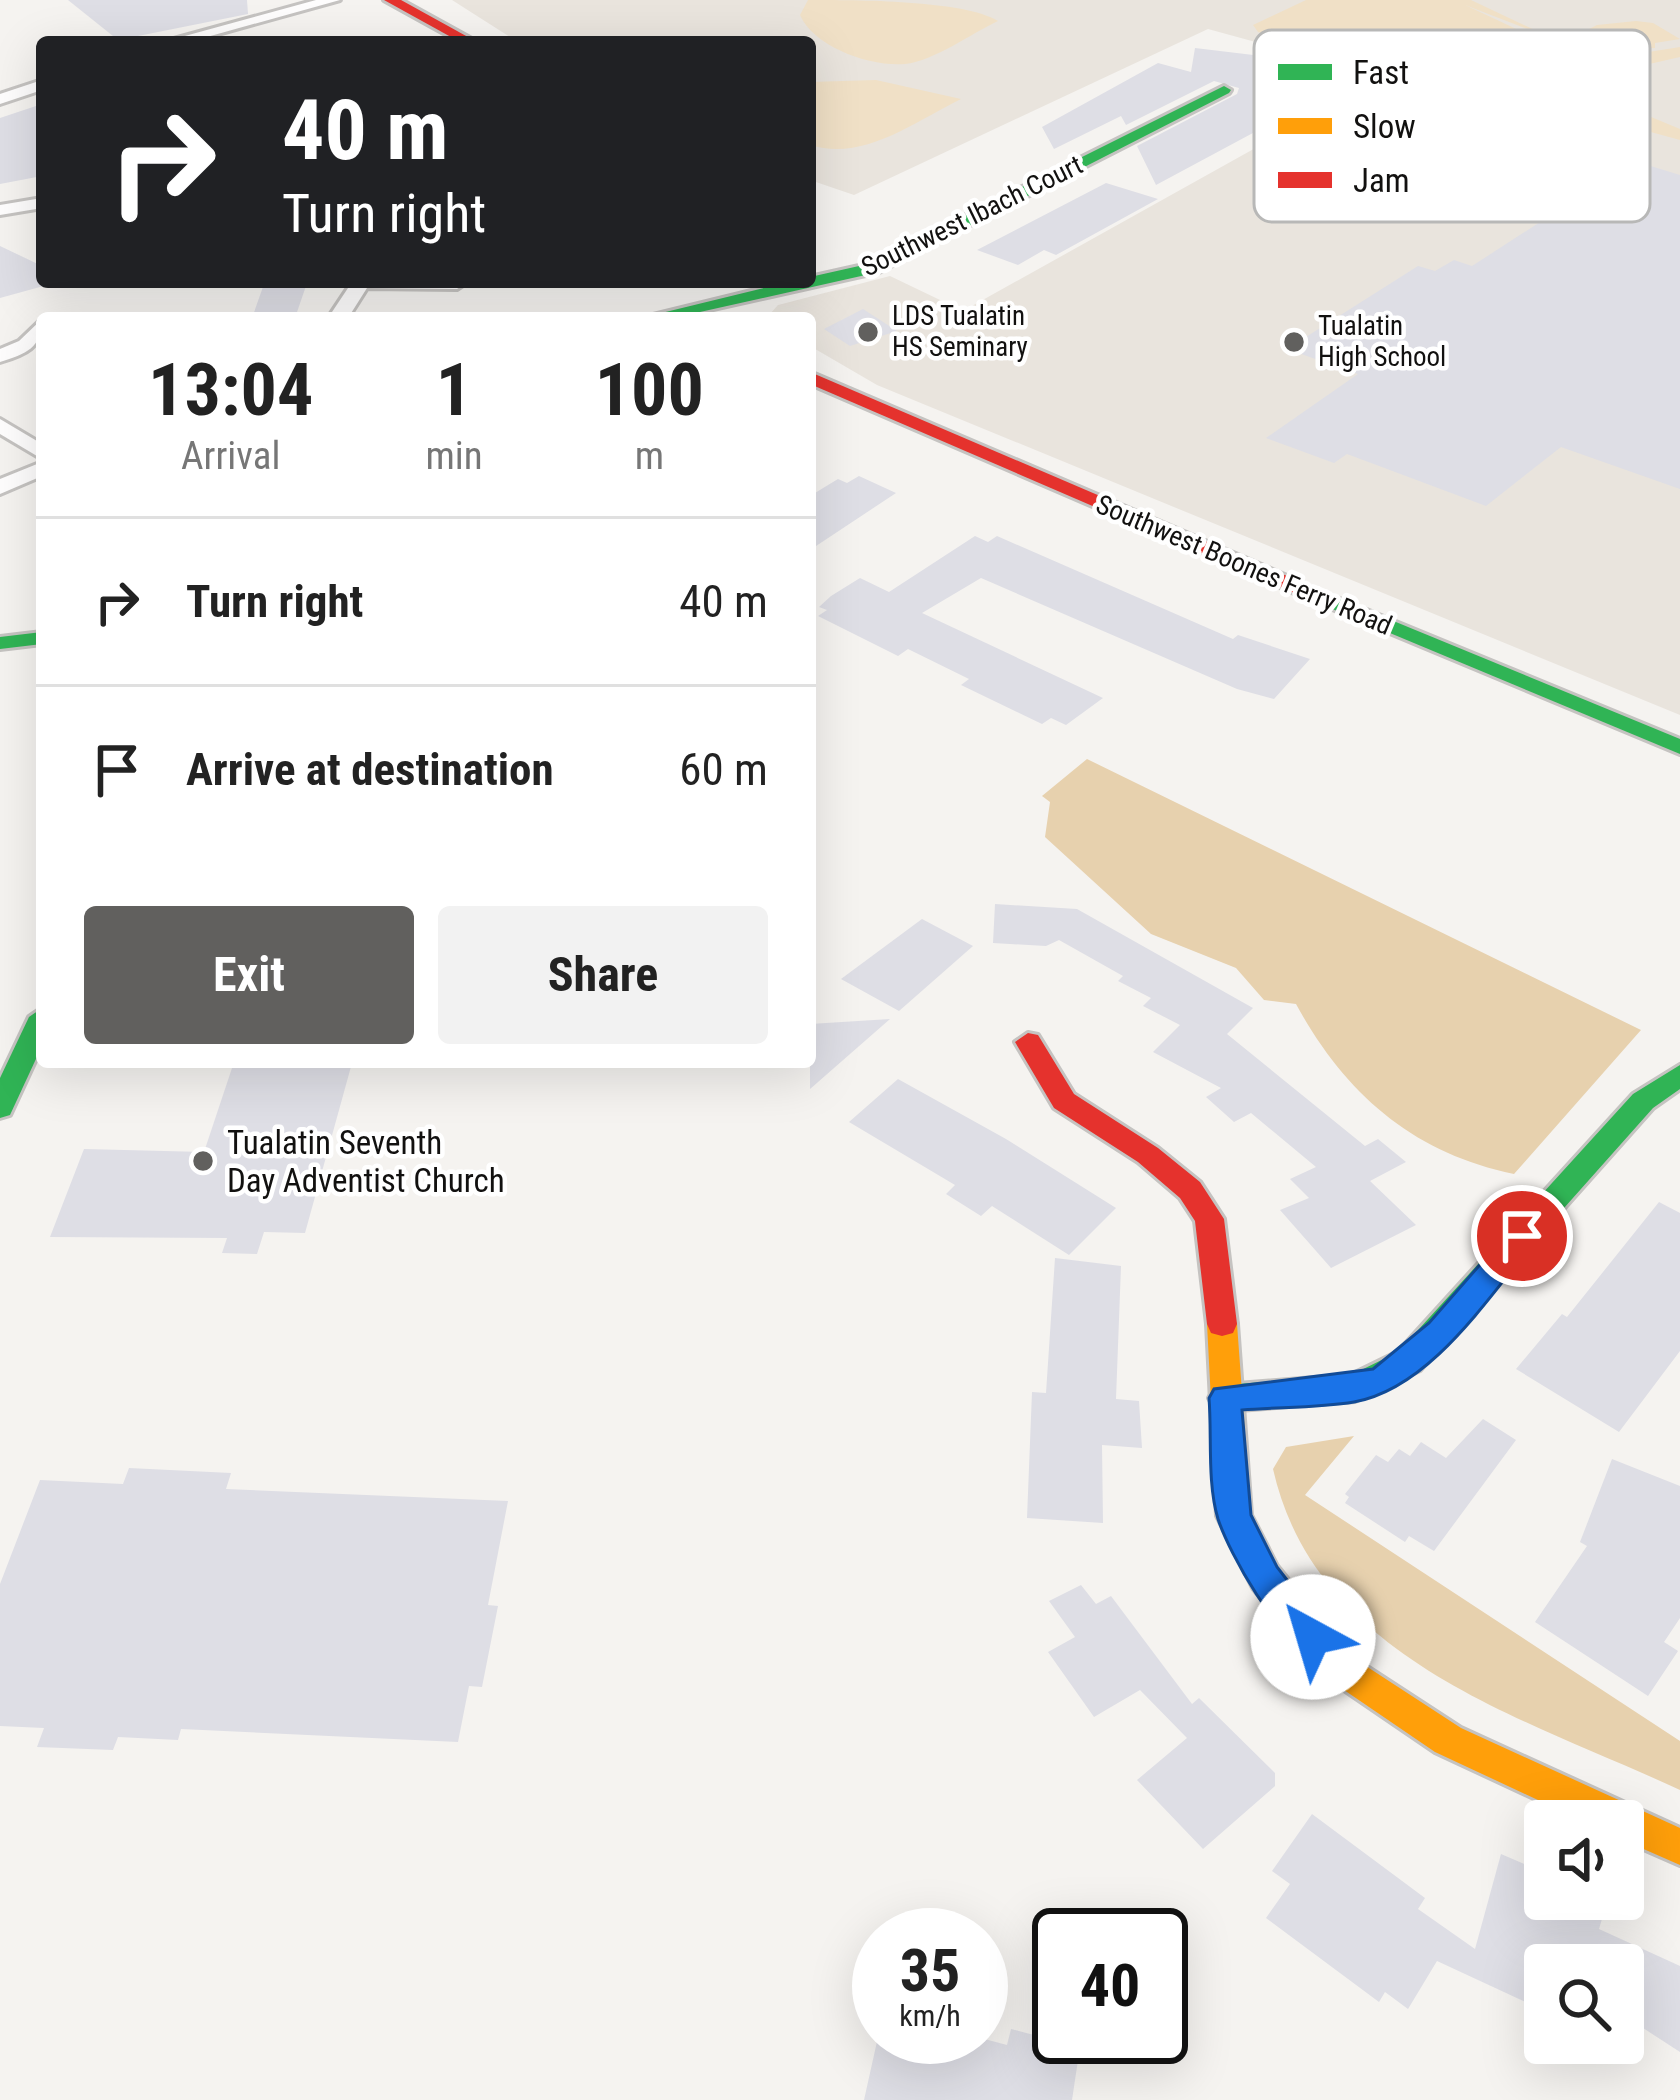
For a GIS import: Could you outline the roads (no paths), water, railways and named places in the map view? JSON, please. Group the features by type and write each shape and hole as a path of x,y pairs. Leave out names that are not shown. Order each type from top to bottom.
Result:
{"street":[{"path":"266,17 304,0"},
{"path":"195,36 333,0"},
{"path":"392,0 459,36"},
{"path":"0,99 36,87"},
{"name":"Southwest Ibach Court","path":"816,284 873,268 1224,90"},
{"path":"0,210 36,204"},
{"path":"689,288 715,312"},
{"name":"Southwest Ibach Court","path":"715,312 801,288"},
{"path":"0,356 26,345 36,332"},
{"name":"Southwest Boones Ferry Road","path":"816,380 961,447 1680,748"},
{"path":"0,424 36,448"},
{"path":"0,487 36,471"},
{"path":"0,644 36,639"},
{"path":"0,1108 36,1030"},
{"path":"1028,1042 1064,1101 1148,1155 1190,1190 1209,1219 1217,1254 1234,1516 1265,1577 1337,1666 1448,1740 1680,1847"},
{"path":"1225,1398 1355,1388 1409,1361 1643,1100 1680,1076"}],"place":[{"name":"LDS Tualatin HS Seminary","path":"868,332"},
{"name":"Tualatin High School","path":"1294,342"},
{"name":"Tualatin Seventh Day Adventist Church","path":"203,1161"}]}
